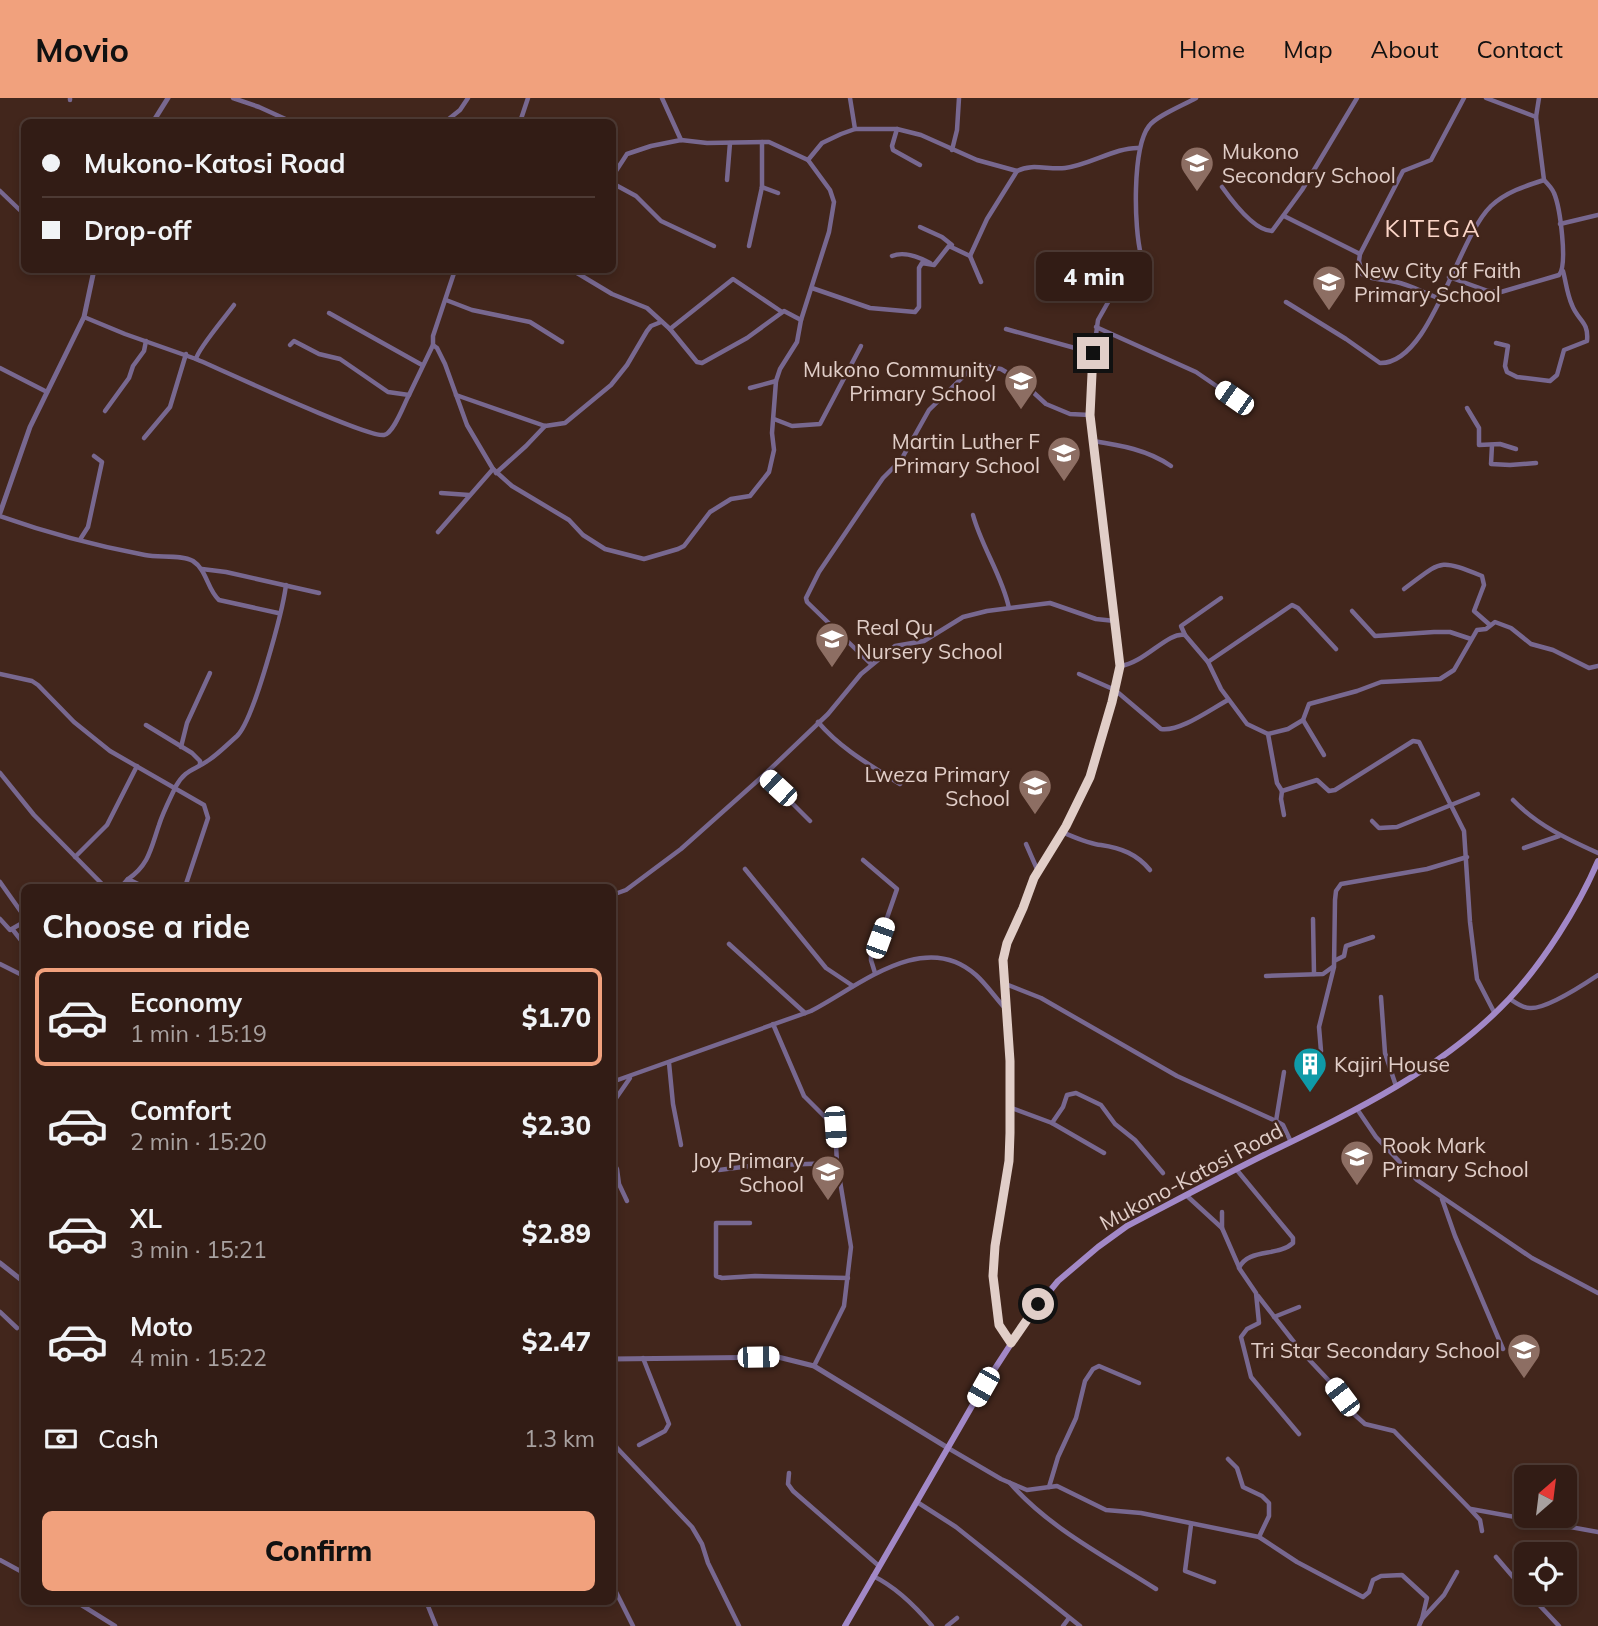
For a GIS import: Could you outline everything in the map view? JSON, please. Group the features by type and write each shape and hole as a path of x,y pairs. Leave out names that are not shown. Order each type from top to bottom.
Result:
{"main road":[{"name":"Mukono-Katosi Road","path":"845,1626 1011,1343 1038,1304 1080,1261 1127,1226 1357,1109 1441,1057 1510,999 1566,921 1598,861"}],"street":[{"path":"155,119 168,98"},
{"path":"233,98 285,119"},
{"path":"449,119 468,98"},
{"path":"521,119 528,98"},
{"path":"662,98 681,140"},
{"path":"850,98 855,129"},
{"path":"951,150 957,130 959,98"},
{"path":"1011,1343 999,1325 993,1276 995,1246 1009,1161 1009,1028 1005,1008 1003,960 1007,943 1038,870 1062,832 1094,766 1120,666 1090,415 1096,327 1111,297 1141,255 1136,190 1139,148 1150,124 1196,98"},
{"path":"1222,187 1242,211 1268,231 1272,231 1357,98"},
{"path":"1441,299 1398,282 1372,280 1362,274 1359,261 1360,254 1403,171 1431,160 1464,98"},
{"path":"1486,98 1536,117"},
{"path":"1496,343 1508,346 1504,366 1507,372 1517,377 1550,381 1557,375 1564,351 1587,341 1586,323 1575,313 1570,301 1563,271 1560,225 1553,191 1544,180 1536,117 1539,98"},
{"path":"808,160 822,142 855,129 897,129 921,135 951,150 1017,171"},
{"path":"897,129 893,150 920,165"},
{"path":"433,345 438,348 445,363 467,425 494,471 531,498 569,520 583,535 601,547 637,557 652,558 684,546 710,512 725,501 750,496 769,471 774,450 772,433 776,382 780,369 797,342 801,320 829,232 834,202 830,190 808,160 769,142 681,140 651,145 627,154 616,171"},
{"path":"749,246 762,187 762,142"},
{"path":"727,180 730,143"},
{"path":"970,256 988,219 1017,171 1025,167 1065,168 1105,158 1129,148 1139,148"},
{"path":"1286,302 1355,345 1371,359 1386,363 1400,357 1425,331 1478,222 1491,206 1515,190 1544,180"},
{"path":"616,185 636,196 662,221 714,246"},
{"path":"762,187 778,193"},
{"path":"0,191 21,211"},
{"path":"1560,225 1598,215"},
{"path":"1284,216 1360,254"},
{"path":"920,227 942,237 970,256 981,282"},
{"path":"934,265 949,246 952,246"},
{"path":"891,256 899,253 918,257 934,265"},
{"path":"813,288 870,308 913,313 919,307 919,268 922,263 934,265"},
{"path":"1450,277 1488,291 1501,292 1553,278 1563,271"},
{"path":"93,273 84,317 30,428 0,515 34,528 144,555 185,558 202,569 319,593"},
{"path":"84,317 186,354 352,426 382,436 394,427 433,345 433,336 454,273"},
{"path":"576,273 612,294 648,309 670,329 693,359 702,363 747,338 782,313 788,311 801,320"},
{"path":"670,329 733,279 782,313"},
{"path":"446,300 472,310 530,322 562,342"},
{"path":"196,359 197,351 208,342 233,305"},
{"path":"329,313 422,365"},
{"path":"456,395 545,426 570,420 611,385 627,365 647,331 661,322"},
{"path":"1096,327 1196,372 1234,398 1244,397"},
{"path":"1006,329 1093,353"},
{"path":"105,411 124,388 144,351 146,341"},
{"path":"289,345 294,341 319,354 340,359 388,392 409,396"},
{"path":"774,419 792,426 820,424 861,346"},
{"path":"144,438 170,407 186,354"},
{"path":"871,664 806,598 874,490 901,460 933,405 969,371 980,366 990,366 1013,375 1046,404 1070,414 1090,415"},
{"path":"0,368 47,392"},
{"path":"750,388 776,382"},
{"path":"1467,408 1479,428 1479,445 1500,444 1516,449"},
{"path":"438,533 494,471 527,446 545,426"},
{"path":"1093,441 1138,449 1171,466"},
{"path":"1492,446 1491,464 1510,466 1536,463"},
{"path":"81,539 88,527 102,462 94,456"},
{"path":"441,493 470,495"},
{"path":"973,515 983,546 1005,590 1009,608"},
{"path":"1404,589 1439,564 1456,566 1482,576 1484,585 1474,611 1490,625"},
{"path":"202,569 219,600 278,613"},
{"path":"124,884 145,864 175,788 185,772 214,757 241,731 275,639 278,613 282,608 286,586"},
{"path":"1221,598 1181,626 1185,635 1208,662 1228,700 1247,724 1268,734 1288,729 1303,720 1308,704 1314,701 1337,697 1381,682 1440,679 1454,670 1477,629 1486,629 1495,622 1503,623 1531,644 1553,650 1589,668 1598,666"},
{"path":"616,894 626,890 657,868 764,775 871,664 895,646 925,641 963,617 1009,608 1054,603 1096,619 1115,621"},
{"path":"1208,662 1292,605 1298,608 1336,649"},
{"path":"1352,611 1375,636 1442,632 1471,639"},
{"path":"1120,666 1136,662 1174,635 1185,635"},
{"path":"181,747 187,723 209,673"},
{"path":"0,674 32,681 91,737 201,802 208,813 186,884"},
{"path":"1079,674 1115,690 1161,729 1178,727 1228,700"},
{"path":"1303,720 1324,755"},
{"path":"818,722 832,739 900,784"},
{"path":"146,725 198,758 200,765"},
{"path":"1268,734 1277,783 1282,791 1284,815"},
{"path":"1282,791 1317,780 1329,791 1335,790 1417,740 1419,742 1464,831 1477,979 1494,1012"},
{"path":"75,857 107,825 137,766"},
{"path":"0,773 34,815 104,884"},
{"path":"764,775 810,821"},
{"path":"1372,821 1379,828 1397,827 1478,794"},
{"path":"1513,800 1530,816 1559,836 1598,853"},
{"path":"1062,832 1097,845 1135,854 1150,870"},
{"path":"1524,848 1559,836"},
{"path":"1026,844 1038,870"},
{"path":"1321,1051 1320,1027 1336,960 1335,900 1338,886 1427,869 1467,858"},
{"path":"863,860 897,889 872,953 875,973"},
{"path":"745,869 826,968 853,986"},
{"path":"128,879 138,884"},
{"path":"0,882 21,912"},
{"path":"0,919 21,940"},
{"path":"1313,919 1314,974"},
{"path":"13,930 21,924"},
{"path":"1336,960 1344,956 1346,946 1373,937"},
{"path":"729,944 805,1013"},
{"path":"616,1081 805,1013 831,1001 875,973 916,959 943,957 976,975 1005,1008"},
{"path":"0,964 21,974"},
{"path":"1266,976 1328,972 1334,966"},
{"path":"1510,999 1518,1005 1534,1009 1598,975"},
{"path":"1003,983 1041,998 1177,1076 1276,1121 1283,1125 1291,1142"},
{"path":"1381,997 1385,1053 1396,1087"},
{"path":"773,1024 804,1096 835,1127 850,1236 846,1299 839,1320 814,1366"},
{"path":"669,1063 681,1145"},
{"path":"1276,1121 1284,1072"},
{"path":"616,1098 630,1077"},
{"path":"1052,1123 1063,1107 1067,1094 1071,1092 1086,1097 1107,1110 1115,1124 1135,1140 1163,1173"},
{"path":"1009,1107 1052,1123 1104,1153"},
{"path":"1357,1109 1376,1137 1403,1166 1442,1198 1553,1271 1598,1293"},
{"path":"719,1170 750,1166 838,1163"},
{"path":"616,1167 618,1184 627,1201"},
{"path":"1236,1169 1287,1229 1293,1241 1286,1249 1248,1258 1239,1268"},
{"path":"1186,1195 1222,1228"},
{"path":"1442,1198 1455,1236 1503,1349"},
{"path":"1222,1212 1222,1228 1239,1268 1274,1317 1361,1421 1394,1432 1480,1520 1482,1531"},
{"path":"750,1223 716,1223 716,1276 848,1278"},
{"path":"0,1263 21,1280"},
{"path":"1256,1293 1259,1323 1247,1329 1241,1336 1248,1371 1254,1382 1299,1434"},
{"path":"1274,1317 1299,1307"},
{"path":"0,1312 17,1328"},
{"path":"616,1359 779,1357 814,1366 948,1448 1027,1490 1057,1486 1106,1510 1141,1513 1259,1537 1297,1562 1363,1597 1369,1592 1373,1580 1381,1576 1402,1575 1427,1598 1419,1626"},
{"path":"639,1445 665,1431 669,1424 643,1358"},
{"path":"1049,1487 1090,1373 1099,1366 1139,1383"},
{"path":"616,1444 692,1527 738,1626"},
{"path":"1228,1459 1237,1468 1243,1486 1269,1503 1269,1516 1259,1537"},
{"path":"789,1473 788,1484 793,1491 879,1566"},
{"path":"1010,1483 1046,1517 1156,1589"},
{"path":"916,1502 956,1527 1080,1626"},
{"path":"1470,1509 1598,1532"},
{"path":"1191,1525 1185,1571 1214,1582"},
{"path":"1496,1557 1514,1578"},
{"path":"0,1560 21,1571"},
{"path":"1422,1619 1444,1595 1457,1572"},
{"path":"873,1576 884,1581 908,1601 932,1626"},
{"path":"616,1592 633,1626"},
{"path":"81,1605 115,1626"},
{"path":"428,1605 436,1626"},
{"path":"1539,1605 1559,1626"},
{"path":"947,1626 957,1618"},
{"path":"1063,1626 1069,1618"}],"place":[{"name":"Mukono Secondary School","path":"1197,193"},
{"name":"New City of Faith Primary School","path":"1329,312"},
{"name":"Mukono Community Primary School","path":"1021,411"},
{"name":"Martin Luther F Primary School","path":"1064,483"},
{"name":"Real Qu Nursery School","path":"832,669"},
{"name":"Lweza Primary School","path":"1035,816"},
{"name":"Kajiri House","path":"1310,1094"},
{"name":"Rook Mark Primary School","path":"1357,1187"},
{"name":"Joy Primary School","path":"828,1202"},
{"name":"Tri Star Secondary School","path":"1524,1380"}],"district":[{"name":"KITEGA","path":"1433,228"}],"route":[{"path":"1038,1304 1011,1343 999,1325 993,1276 995,1246 1009,1161 1010,1133 1009,1028 1005,1008 1003,960 1007,943 1034,878 1066,826 1090,777 1120,666 1090,415 1093,353"}]}
